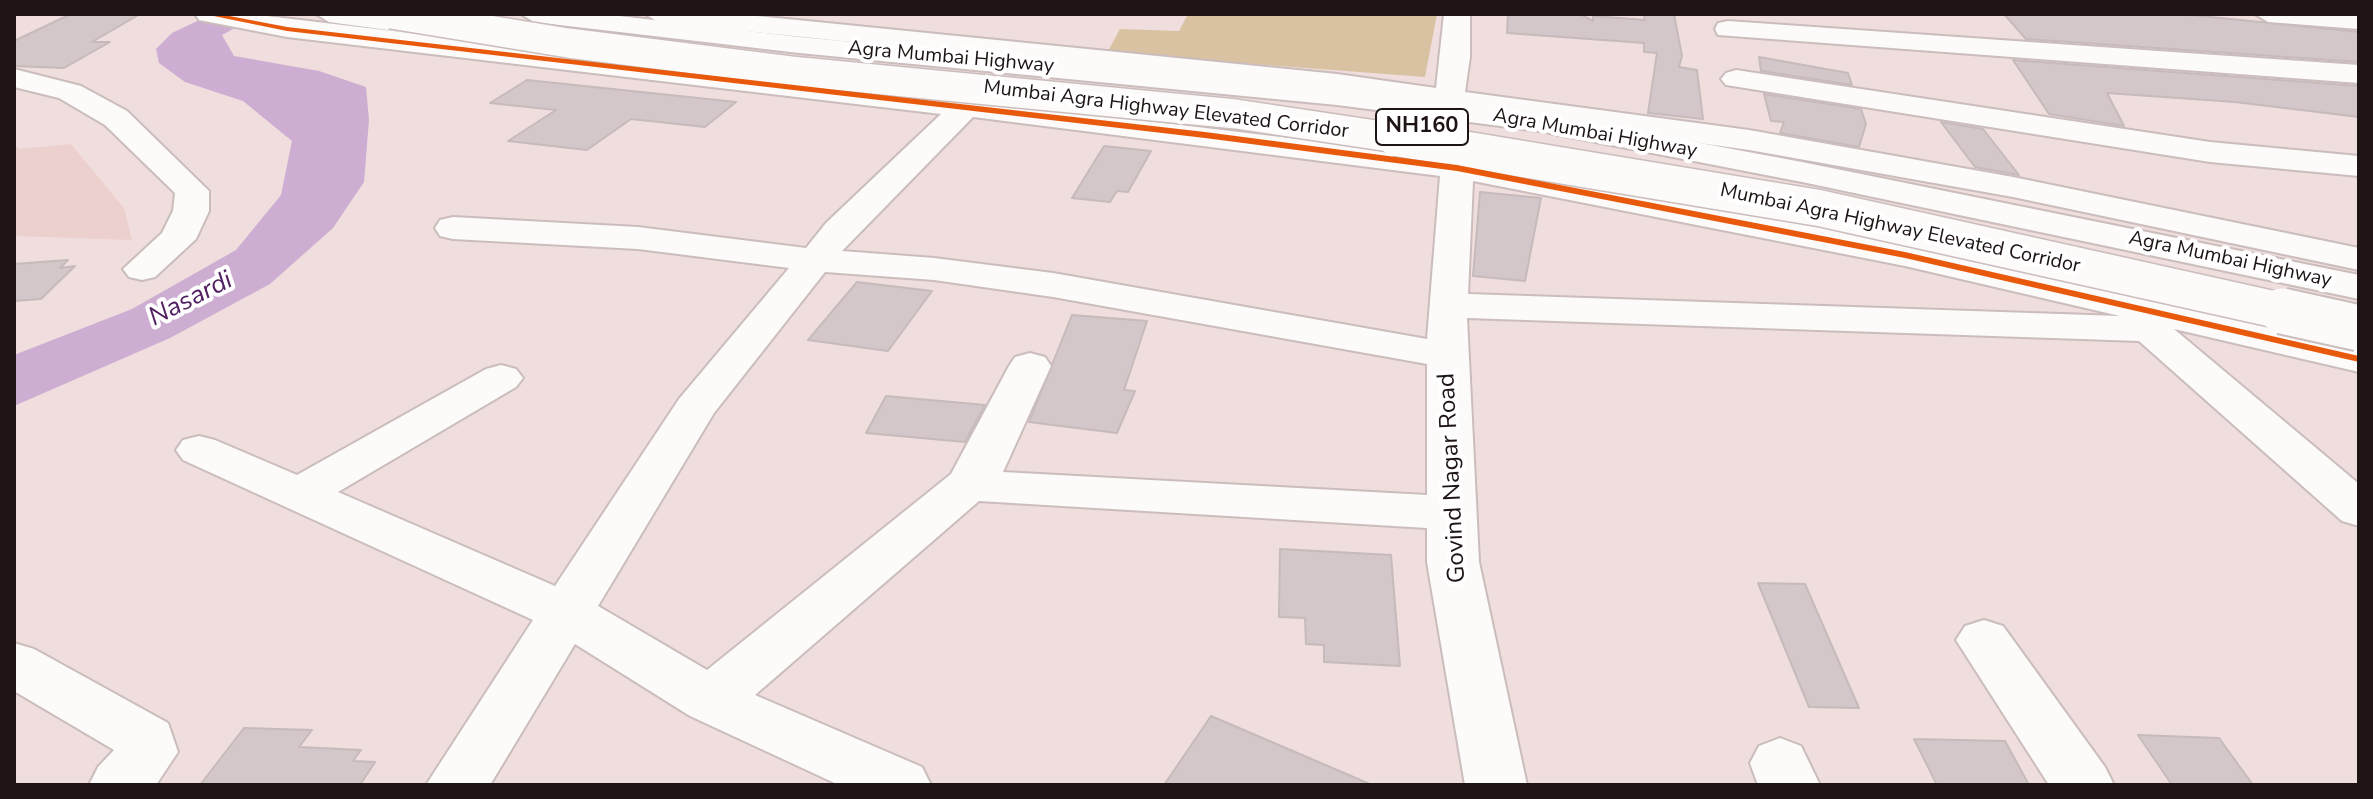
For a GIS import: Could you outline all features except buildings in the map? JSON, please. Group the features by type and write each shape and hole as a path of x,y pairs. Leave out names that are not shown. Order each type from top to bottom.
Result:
{"main road":[{"path":"208,14 287,29 1457,168 1905,255 2359,359"},
{"path":"329,14 789,78 1141,115 1468,159 1745,209 2359,339"},
{"name":"Mumbai Agra Highway Elevated Corridor","path":"391,14 568,43 791,71 1236,114 1445,145 1819,208 2359,328"},
{"name":"Mumbai Agra Highway Elevated Corridor","path":"475,14 713,45 1159,90 1351,115 1810,194 2359,309"},
{"name":"Agra Mumbai Highway","path":"534,14 799,45 1337,96 1637,139 2359,287"},
{"path":"658,14 728,18 1337,83 1749,140 2013,187 2359,259"},
{"path":"1449,98 1456,57 1457,14"},
{"path":"2268,14 2359,21"},
{"path":"1749,140 1726,21 2359,74"},
{"path":"14,78 70,92 116,118 192,191 191,211 178,239 142,269"},
{"path":"1141,115 1168,78"},
{"path":"1736,79 2195,150 2359,166"},
{"path":"457,785 695,408 839,231 964,109"},
{"name":"Govind Nagar Road","path":"1457,168 1448,305 1453,562 1496,785"},
{"path":"453,228 638,238 815,260 934,269 1053,285 1448,355"},
{"path":"1448,305 2151,330 2220,328"},
{"path":"2151,330 2359,510"},
{"path":"710,700 968,485 979,472 1030,366"},
{"path":"299,494 501,378"},
{"path":"199,450 565,612 710,700 900,785"},
{"path":"968,485 1451,513"},
{"path":"1984,640 2083,785"},
{"path":"14,664 147,740 148,752 120,785"}],"shaded area":[{"path":"1188,14 1437,14 1425,77 1107,53 1120,29 1179,31"},
{"path":"14,144 20,149 71,144 124,208 132,240 14,236"}],"water":[{"name":"Nasardi","path":"212,14 261,14 222,35 234,56 319,71 366,87 369,120 364,182 333,228 270,284 170,338 14,406 14,355 132,309 236,250 281,195 292,141 243,101 185,82 159,63 156,49 172,33"}],"cycle path":[{"path":"208,14 287,29 1205,135 1457,168 1905,255 2359,359"}]}
